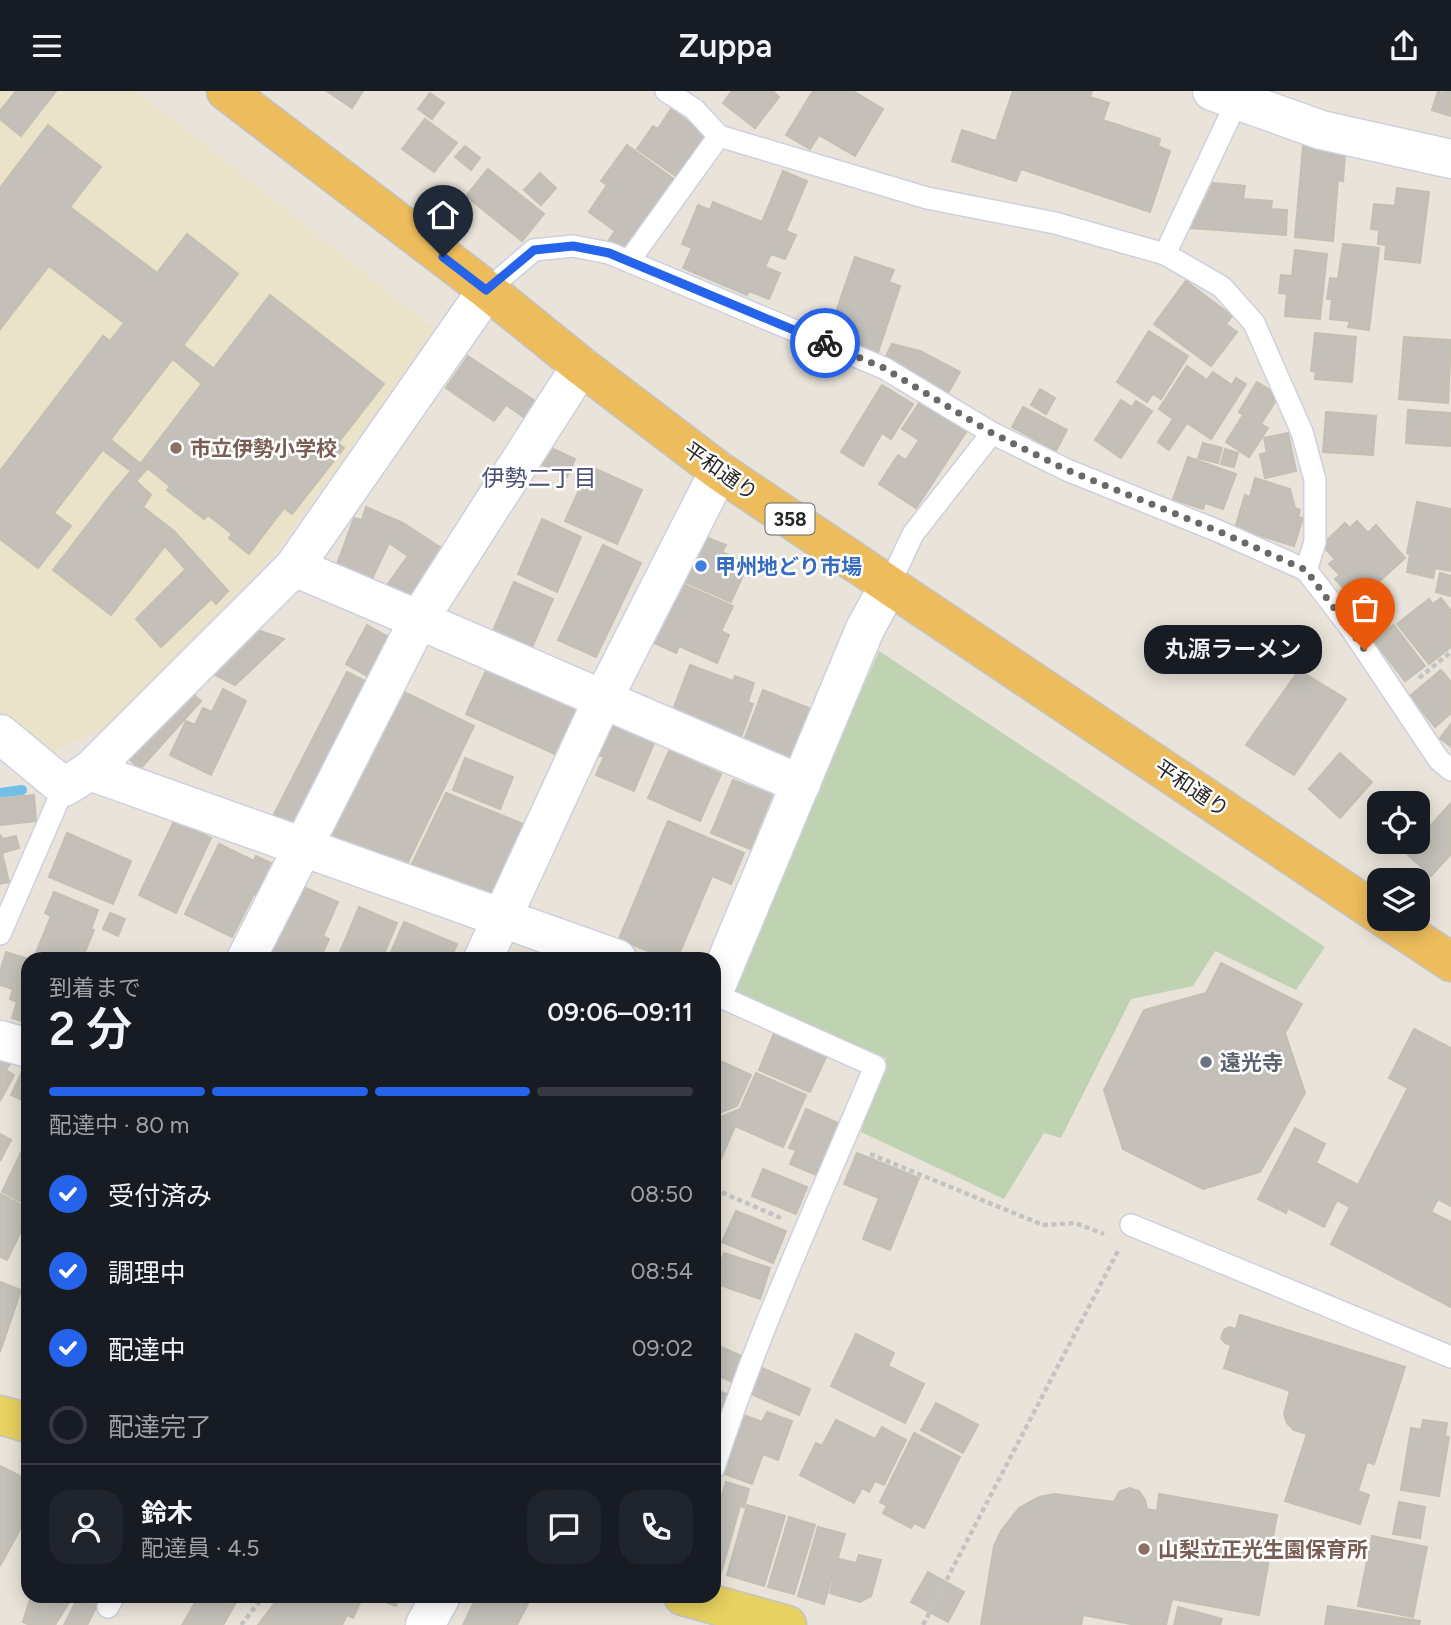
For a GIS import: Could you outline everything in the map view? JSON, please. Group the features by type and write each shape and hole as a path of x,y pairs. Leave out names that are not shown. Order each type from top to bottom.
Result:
{"highway":[{"name":"平和通り","path":"226,91 719,471 1367,906"},
{"path":"1404,931 1451,962"}],"main road":[{"path":"0,1415 21,1421"},
{"path":"708,1603 788,1625"}],"street":[{"path":"1225,96 1321,130 1451,159"},
{"path":"77,779 294,567 486,290"},
{"path":"250,952 419,619 581,366"},
{"path":"486,952 602,701 719,471"},
{"path":"294,567 801,784"},
{"path":"721,976 865,629 889,585"},
{"path":"0,734 77,779 302,847 598,952"},
{"path":"0,1040 21,1046"},
{"path":"425,1625 437,1603"}],"lane":[{"path":"666,91 694,109 719,136 927,198 1055,223 1165,254 1222,287 1254,323 1301,432 1315,480 1315,542 1306,570"},
{"path":"1165,254 1225,96"},
{"path":"629,261 719,136"},
{"path":"486,290 534,250 573,246 609,253 884,368 992,433 1067,470 1306,570 1350,627 1439,760 1451,770"},
{"path":"889,585 914,534 992,433"},
{"path":"0,934 77,779"},
{"path":"721,996 875,1066 806,1229 721,1445"},
{"path":"1127,1233 1451,1357"}],"path":[{"path":"1396,696 1451,652"},
{"path":"843,1143 1043,1225 1075,1223 1127,1233 923,1625"},
{"path":"721,1192 806,1229"},
{"path":"241,1625 258,1603"}],"shaded area":[{"name":"市立伊勢小学校","path":"0,91 135,91 439,333 267,563 107,727 46,755 0,713"}],"green space":[{"path":"879,651 1325,947 1296,990 1215,951 1193,986 1131,999 1061,1138 1044,1133 1004,1199 861,1132 886,1058 727,996"}],"building":[{"path":"16,91 56,91 21,136 0,119 0,111"},
{"path":"327,91 363,91 352,108"},
{"path":"732,91 773,91 779,97 755,128 723,103"},
{"path":"813,91 853,91 883,109 855,156 819,135 810,149 786,135"},
{"path":"1013,91 1092,91 1090,97 1109,103 1103,120 1160,139 1158,146 1170,151 1150,212 1021,169 1016,181 952,161 962,130 996,141"},
{"path":"1438,91 1444,94 1444,91 1451,91 1451,116 1432,110"},
{"path":"430,93 444,103 432,119 418,109"},
{"path":"671,109 705,134 676,176 637,149 653,126 658,129"},
{"path":"425,119 457,143 434,172 402,149"},
{"path":"48,125 101,167 70,207 157,273 187,234 238,274 54,513 71,526 38,568 0,539 0,471 103,336 110,341 124,323 49,266 0,329 0,188"},
{"path":"627,145 675,180 624,250 609,240 615,231 589,212 607,185 601,181"},
{"path":"465,146 480,158 471,170 455,157"},
{"path":"1303,146 1329,148 1329,153 1345,154 1343,181 1338,180 1333,241 1295,237"},
{"path":"488,169 544,214 522,241 466,196"},
{"path":"783,171 807,181 786,231 796,235 785,259 771,254 765,267 780,273 769,299 749,291 747,295 683,268 692,248 682,244 698,205 710,210 713,202 762,222"},
{"path":"540,173 556,188 541,205 524,190"},
{"path":"1213,183 1245,186 1243,199 1272,201 1271,209 1287,210 1286,235 1191,228"},
{"path":"1397,188 1429,192 1420,263 1385,259 1386,245 1378,244 1379,230 1371,229 1374,204 1395,206"},
{"path":"1343,244 1379,248 1369,330 1348,327 1350,321 1330,319 1332,299 1327,299 1330,278 1338,279"},
{"path":"1295,250 1327,254 1320,319 1285,316 1287,294 1279,293 1281,275 1292,276"},
{"path":"855,257 894,270 889,282 900,286 878,352 828,335"},
{"path":"1186,281 1232,316 1226,324 1237,332 1211,366 1154,324"},
{"path":"270,295 384,384 338,443 344,448 292,514 284,508 249,554 229,538 232,534 208,515 204,519 167,490 170,486 141,463"},
{"path":"1149,331 1188,356 1161,399 1153,394 1147,402 1117,382"},
{"path":"1315,333 1356,337 1352,382 1315,379 1316,372 1311,371"},
{"path":"1404,337 1451,340 1448,403 1399,399"},
{"path":"892,344 920,351 960,372 948,393 886,356"},
{"path":"183,345 214,369 202,384 173,359"},
{"path":"468,356 535,401 524,417 506,405 494,421 446,388"},
{"path":"1187,366 1207,380 1213,372 1232,385 1236,378 1246,384 1211,439 1187,423 1169,450 1158,442 1173,419 1159,409"},
{"path":"1257,382 1275,393 1275,402 1261,424 1268,428 1249,457 1226,442 1243,415 1239,412"},
{"path":"882,385 913,404 891,439 882,433 863,466 841,452"},
{"path":"1040,389 1055,398 1046,414 1031,405"},
{"path":"1121,400 1132,407 1136,401 1152,411 1121,458 1095,440"},
{"path":"920,402 966,432 916,508 879,484 898,455 906,460 919,440 902,429"},
{"path":"1023,407 1067,430 1056,451 1012,427"},
{"path":"1408,410 1451,413 1451,446 1406,443"},
{"path":"1326,412 1376,416 1373,455 1323,452"},
{"path":"1288,433 1296,471 1265,478 1260,454 1267,453 1264,438"},
{"path":"111,440 147,469 136,481 151,495 143,507 174,531 228,591 216,604 165,546 172,537 113,492 131,471 103,450"},
{"path":"1203,443 1222,448 1218,463 1198,458"},
{"path":"547,446 575,459 567,477 539,463"},
{"path":"1225,449 1238,453 1234,467 1221,464"},
{"path":"1188,457 1236,474 1223,509 1205,503 1203,509 1173,499"},
{"path":"596,469 642,490 617,544 565,521 580,488 586,491"},
{"path":"1255,478 1290,489 1295,508 1300,510 1298,517 1303,518 1294,546 1235,528 1245,495 1250,497"},
{"path":"113,492 172,537 111,615 53,570"},
{"path":"1417,502 1451,509 1451,571 1435,568 1433,578 1407,572 1410,554 1407,553"},
{"path":"366,507 403,523 446,551 410,601 387,585 408,556 389,543 371,581 336,567 354,518 362,520"},
{"path":"542,519 581,537 557,592 518,574"},
{"path":"1357,521 1368,533 1376,525 1405,558 1362,597 1355,590 1350,595 1335,579 1340,575 1329,564 1335,559 1322,545 1345,523 1350,528"},
{"path":"698,534 726,545 722,552 748,564 731,602 678,579"},
{"path":"603,545 641,563 596,657 558,640"},
{"path":"186,569 212,598 161,647 136,619"},
{"path":"1440,573 1451,576 1451,596 1436,592"},
{"path":"676,581 733,606 721,631 729,635 717,663 679,646 676,653 650,641"},
{"path":"514,582 553,599 530,652 491,635"},
{"path":"1441,598 1451,611 1451,647 1429,664 1397,624 1429,599 1433,604"},
{"path":"367,625 392,639 371,678 346,664"},
{"path":"1394,625 1425,666 1405,681 1374,641"},
{"path":"252,628 284,639 235,685 207,671"},
{"path":"690,665 733,681 735,676 754,683 748,702 753,704 740,740 671,715"},
{"path":"488,666 579,707 557,755 466,714"},
{"path":"1299,670 1346,699 1294,775 1246,745"},
{"path":"1441,670 1451,682 1451,713 1435,727 1410,696"},
{"path":"347,672 369,683 295,827 273,816"},
{"path":"223,689 246,701 211,775 170,755 186,721 195,725 203,708 212,712"},
{"path":"400,690 474,726 407,864 324,835"},
{"path":"763,690 809,708 789,761 743,743"},
{"path":"191,692 201,701 140,769 129,759"},
{"path":"1451,724 1451,747 1440,738"},
{"path":"610,725 654,743 634,791 596,775 604,757 598,755"},
{"path":"669,751 721,774 700,821 648,798"},
{"path":"1340,753 1372,782 1340,818 1309,789"},
{"path":"465,758 513,777 500,809 453,790"},
{"path":"733,780 772,795 750,849 711,833"},
{"path":"446,793 526,825 497,894 412,864"},
{"path":"34,795 36,821 0,825 0,798"},
{"path":"1451,803 1451,854 1431,876 1430,868 1422,868 1407,854 1430,854 1430,826"},
{"path":"174,821 211,838 176,913 139,895"},
{"path":"668,821 744,853 731,884 712,876 680,952 650,952 619,939"},
{"path":"67,833 131,861 113,904 49,877"},
{"path":"0,835 3,839 16,836 19,848 2,853 9,882 0,884"},
{"path":"219,844 254,861 256,856 273,864 258,896 254,894 232,937 185,914"},
{"path":"301,886 338,902 323,936 329,939 323,952 272,952"},
{"path":"54,892 98,910 91,929 94,930 85,952 36,952 51,916 45,913"},
{"path":"359,907 397,923 385,952 340,952"},
{"path":"110,913 125,919 118,936 103,929"},
{"path":"404,922 457,944 454,952 391,952"},
{"path":"6,952 21,957 21,1021 12,1018 17,1002 10,999 13,989 0,985 0,972"},
{"name":"遠光寺","path":"1221,963 1302,1004 1285,1033 1305,1093 1260,1172 1203,1189 1123,1149 1104,1090 1144,1010 1206,993"},
{"path":"1414,1029 1451,1048 1451,1206 1438,1199 1431,1212 1451,1222 1451,1307 1331,1244 1350,1207 1337,1200 1324,1227 1288,1208 1286,1213 1258,1199 1295,1128 1325,1144 1316,1163 1358,1185 1408,1088 1389,1078"},
{"path":"774,1033 827,1055 810,1092 759,1070"},
{"path":"0,1059 10,1064 6,1070 14,1075 0,1101"},
{"path":"721,1061 751,1075 737,1106 721,1112"},
{"path":"756,1073 806,1095 783,1147 735,1126 721,1159 721,1117 740,1109"},
{"path":"21,1074 21,1100 11,1095"},
{"path":"806,1109 838,1123 816,1175 790,1164 796,1150 789,1148"},
{"path":"0,1134 11,1140 0,1161"},
{"path":"21,1153 21,1202 2,1192"},
{"path":"857,1153 919,1178 890,1250 863,1239 879,1198 844,1184"},
{"path":"763,1169 807,1187 796,1214 752,1196"},
{"path":"0,1194 21,1204 21,1231 7,1260 0,1257"},
{"path":"736,1211 786,1231 773,1263 722,1242"},
{"path":"724,1253 770,1268 760,1299 721,1285 721,1262"},
{"path":"0,1282 21,1290 0,1352"},
{"path":"1240,1315 1405,1367 1374,1464 1367,1462 1358,1491 1369,1495 1360,1524 1285,1501 1307,1434 1294,1430 1287,1423 1284,1414 1290,1391 1224,1368 1231,1345 1221,1338 1224,1330 1229,1327 1236,1329"},
{"path":"856,1334 894,1353 888,1366 924,1384 905,1423 831,1386"},
{"path":"721,1347 744,1357 733,1382 721,1377"},
{"path":"762,1368 810,1389 799,1415 751,1394"},
{"path":"721,1392 729,1395 721,1415"},
{"path":"936,1403 978,1425 963,1453 921,1430"},
{"path":"767,1412 792,1421 778,1460 763,1454 752,1484 722,1473 744,1415 762,1422"},
{"path":"836,1420 875,1439 882,1427 906,1440 884,1485 875,1481 869,1492 862,1488 854,1503 800,1475 816,1443 822,1446"},
{"path":"1423,1420 1447,1423 1445,1436 1449,1437 1439,1496 1401,1490 1411,1428 1421,1430"},
{"path":"914,1433 960,1457 924,1528 914,1523 911,1528 883,1513 887,1506 880,1502"},
{"path":"0,1466 21,1476 21,1528 0,1566"},
{"path":"726,1482 749,1489 744,1507 740,1506 721,1573 721,1498"},
{"path":"1129,1488 1139,1491 1147,1509 1157,1511 1159,1494 1277,1515 1259,1615 1172,1599 1166,1625 1136,1625 1083,1615 1081,1625 981,1625 994,1546 1001,1531 1019,1508 1039,1497 1055,1494 1114,1502 1119,1492"},
{"path":"1399,1502 1425,1507 1420,1538 1393,1534"},
{"path":"747,1505 785,1516 764,1586 727,1575"},
{"path":"789,1517 815,1525 794,1594 768,1587"},
{"path":"818,1527 845,1534 824,1604 798,1596"},
{"path":"1372,1536 1427,1547 1413,1617 1358,1606"},
{"path":"859,1555 881,1560 871,1596 860,1602 830,1593 839,1559 856,1563"},
{"path":"928,1572 964,1592 948,1622 911,1602"},
{"path":"29,1603 69,1603 55,1625 30,1625 23,1622"},
{"path":"75,1603 98,1603 87,1625 64,1625"},
{"path":"195,1603 236,1603 223,1625 182,1625"},
{"path":"275,1603 360,1603 353,1618 347,1615 342,1625 258,1625"},
{"path":"474,1603 528,1603 517,1625 463,1625"},
{"path":"1328,1606 1420,1621 1419,1625 1325,1625"},
{"path":"1178,1607 1222,1619 1220,1625 1174,1625"}],"waterway":[{"path":"0,793 22,790"}],"way so far":[{"path":"825,343 884,368 992,433 1067,470 1306,570 1365,650"}],"place":[{"name":"市立伊勢小学校","path":"176,448"},
{"name":"甲州地どり市場","path":"701,566"},
{"name":"丸源ラーメン","path":"1365,650"},
{"name":"遠光寺","path":"1206,1062"},
{"name":"山梨立正光生園保育所","path":"1144,1549"}],"district":[{"name":"伊勢二丁目","path":"539,478"}],"route":[{"path":"443,257 486,290 534,250 573,246 609,253 825,343"}]}
